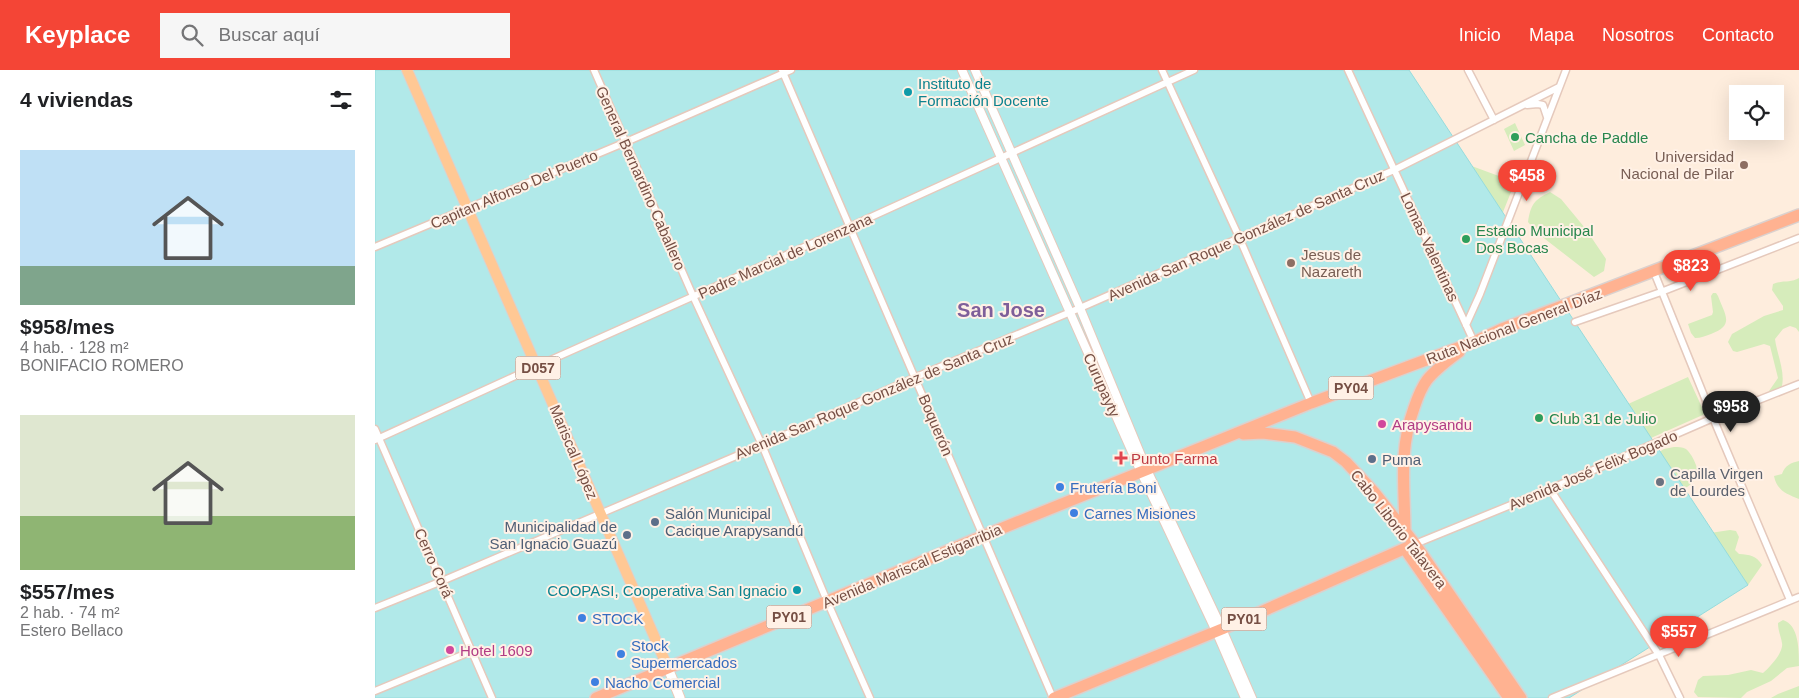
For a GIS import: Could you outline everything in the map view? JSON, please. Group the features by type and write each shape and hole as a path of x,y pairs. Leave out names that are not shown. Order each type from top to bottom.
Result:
{"highway":[{"name":"Ruta Nacional General Díaz","path":"1229,438 1311,404 1799,214"},
{"path":"1410,546 1405,533 1403,465 1405,439 1409,422 1426,381 1442,364 1474,342"},
{"name":"Cabo Liborio Talavera","path":"1229,438 1248,434 1279,434 1308,441 1333,452 1359,474 1405,533"},
{"name":"Avenida Mariscal Estigarribia","path":"596,698 983,536 1229,438"},
{"name":"Cabo Liborio Talavera","path":"1410,546 1509,698"},
{"name":"Cabo Liborio Talavera","path":"1410,546 1521,698"},
{"name":"Avenida José Félix Bogado","path":"1053,698 1219,630 1410,546"}],"main road":[{"name":"Mariscal López","path":"407,70 680,698"}],"street":[{"name":"General Bernardino Caballero","path":"594,70 693,296 762,445 870,698"},
{"name":"Capitan Alfonso Del Puerto","path":"375,247 626,142 791,70"},
{"name":"Curupayty","path":"963,70 1069,313 1252,698"},
{"name":"Curupayty","path":"975,70 1080,308 1144,471"},
{"path":"1162,70 1239,237 1311,404"},
{"name":"Padre Marcial de Lorenzana","path":"377,439 1194,70"},
{"name":"Lomas Valentinas","path":"1348,70 1474,342"},
{"path":"1468,70 1494,120"},
{"path":"1467,325 1566,70"},
{"name":"Boquerón","path":"783,72 1053,698"},
{"name":"Avenida San Roque González de Santa Cruz","path":"375,608 762,445 1394,170 1559,87"},
{"path":"1522,106 1538,104 1543,106 1547,117"},
{"path":"1575,322 1661,292 1799,238"},
{"path":"1654,272 1713,418 1791,600"},
{"name":"Avenida José Félix Bogado","path":"1410,546 1550,489 1713,418 1799,384"},
{"name":"Cerro Corá","path":"375,429 377,439 442,581 492,698"},
{"path":"1550,489 1659,655 1680,698"},
{"path":"1552,698 1799,598"},
{"name":"Curupayty","path":"1219,630 1245,698"},
{"path":"375,691 472,651"}],"green space":[{"name":"Cancha de Paddle","path":"1515,123 1525,145 1514,151 1504,129"},
{"path":"1469,165 1515,182 1491,242"},
{"path":"1550,192 1561,199 1585,228 1606,259 1604,271 1594,277 1536,232 1528,222 1534,203"},
{"path":"1799,278 1799,332 1796,328 1790,326 1783,329 1775,339 1783,379 1782,387 1772,399 1769,397 1769,391 1778,378 1770,346 1764,344 1737,352 1733,351 1728,342 1732,334 1764,316 1783,310 1783,306 1772,290 1773,284"},
{"path":"1713,293 1716,293 1718,296 1725,314 1726,323 1718,331 1695,338 1688,324 1712,315 1711,296"},
{"path":"1688,377 1705,414 1633,446 1617,409"},
{"path":"1683,448 1688,451 1697,471 1693,483 1676,493 1675,473 1669,466 1653,456 1664,449"},
{"path":"1799,461 1799,499 1780,489 1774,476 1782,474 1785,468"},
{"path":"1736,531 1739,537 1735,550 1739,554 1755,557 1762,565 1748,585 1735,584 1710,533"},
{"path":"1783,620 1792,627 1795,633 1799,666 1787,668 1771,681 1747,692 1741,698 1698,697 1694,692 1698,680 1703,676 1728,675 1751,670 1763,673 1781,651 1782,643 1778,623"},
{"path":"1799,686 1799,698 1771,698 1778,694"}],"water":[{"path":"375,70 1409,70 1748,585 1569,698 375,698"}],"place":[{"name":"Instituto de Formación Docente","path":"908,92"},
{"name":"Cancha de Paddle","path":"1515,137"},
{"name":"Universidad Nacional de Pilar","path":"1744,165"},
{"name":"Estadio Municipal Dos Bocas","path":"1466,239"},
{"name":"Jesus de Nazareth","path":"1291,263"},
{"name":"Club 31 de Julio","path":"1539,418"},
{"name":"Arapysandu","path":"1382,424"},
{"name":"Punto Farma","path":"1121,458"},
{"name":"Puma","path":"1372,459"},
{"name":"Capilla Virgen de Lourdes","path":"1660,482"},
{"name":"Frutería Boni","path":"1060,487"},
{"name":"Carnes Misiones","path":"1074,513"},
{"name":"Salón Municipal Cacique Arapysandú","path":"655,522"},
{"name":"Municipalidad de San Ignacio Guazú","path":"627,535"},
{"name":"COOPASI, Cooperativa San Ignacio","path":"797,590"},
{"name":"STOCK","path":"582,618"},
{"name":"Hotel 1609","path":"450,650"},
{"name":"Stock Supermercados","path":"621,654"},
{"name":"Nacho Comercial","path":"595,682"}],"district":[{"name":"San Jose","path":"1001,310"}]}
